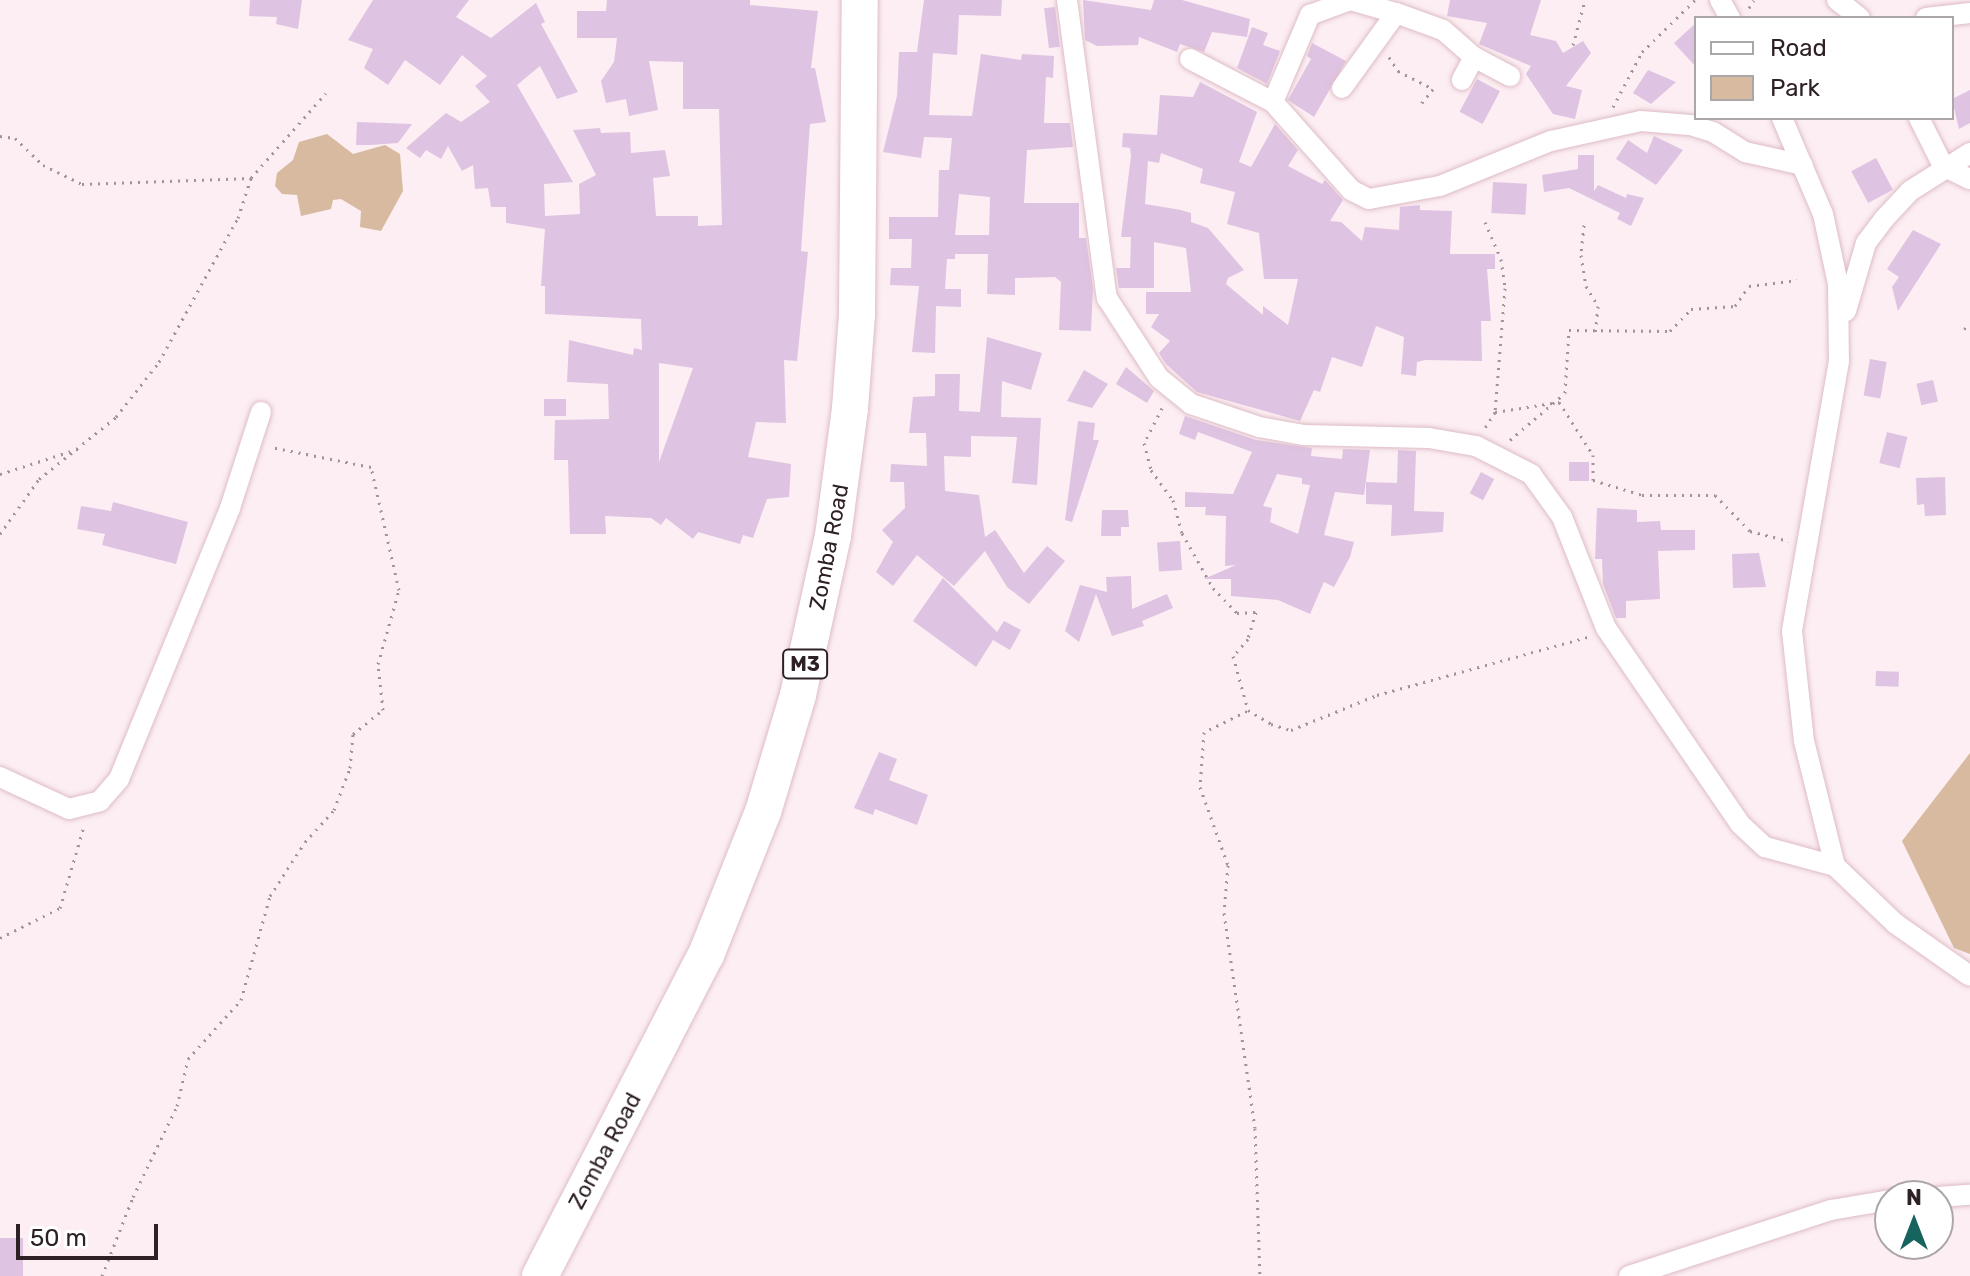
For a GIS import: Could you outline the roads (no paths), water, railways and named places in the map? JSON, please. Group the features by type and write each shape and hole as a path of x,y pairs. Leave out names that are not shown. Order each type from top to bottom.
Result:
{"highway":[{"name":"Zomba Road","path":"540,1276 706,955 763,812 798,695 833,536 850,408 857,314 860,0"}],"street":[{"path":"1067,0 1107,298 1141,357 1171,390 1191,404 1277,431 1396,435 1463,444 1504,458 1542,484 1562,517 1606,628 1754,839 1783,854 1835,866 1896,924 1970,976"},
{"path":"1273,102 1310,15 1350,0 1443,30 1474,57 1510,76"},
{"path":"1342,88 1396,13"},
{"path":"1944,16 1970,13"},
{"path":"1462,80 1474,57"},
{"path":"1190,59 1273,102 1351,190 1369,199 1440,186 1551,141 1641,121 1690,125 1713,132 1745,152 1803,165"},
{"path":"1783,120 1831,240 1840,338"},
{"path":"1920,120 1943,166 1970,179"},
{"path":"1835,866 1810,770 1793,660 1792,631 1840,338 1866,243 1910,191 1943,166 1970,153"},
{"path":"0,777 69,809 90,807 119,779 230,508 261,412"},
{"path":"1629,1276 1801,1219 1874,1203"}]}
